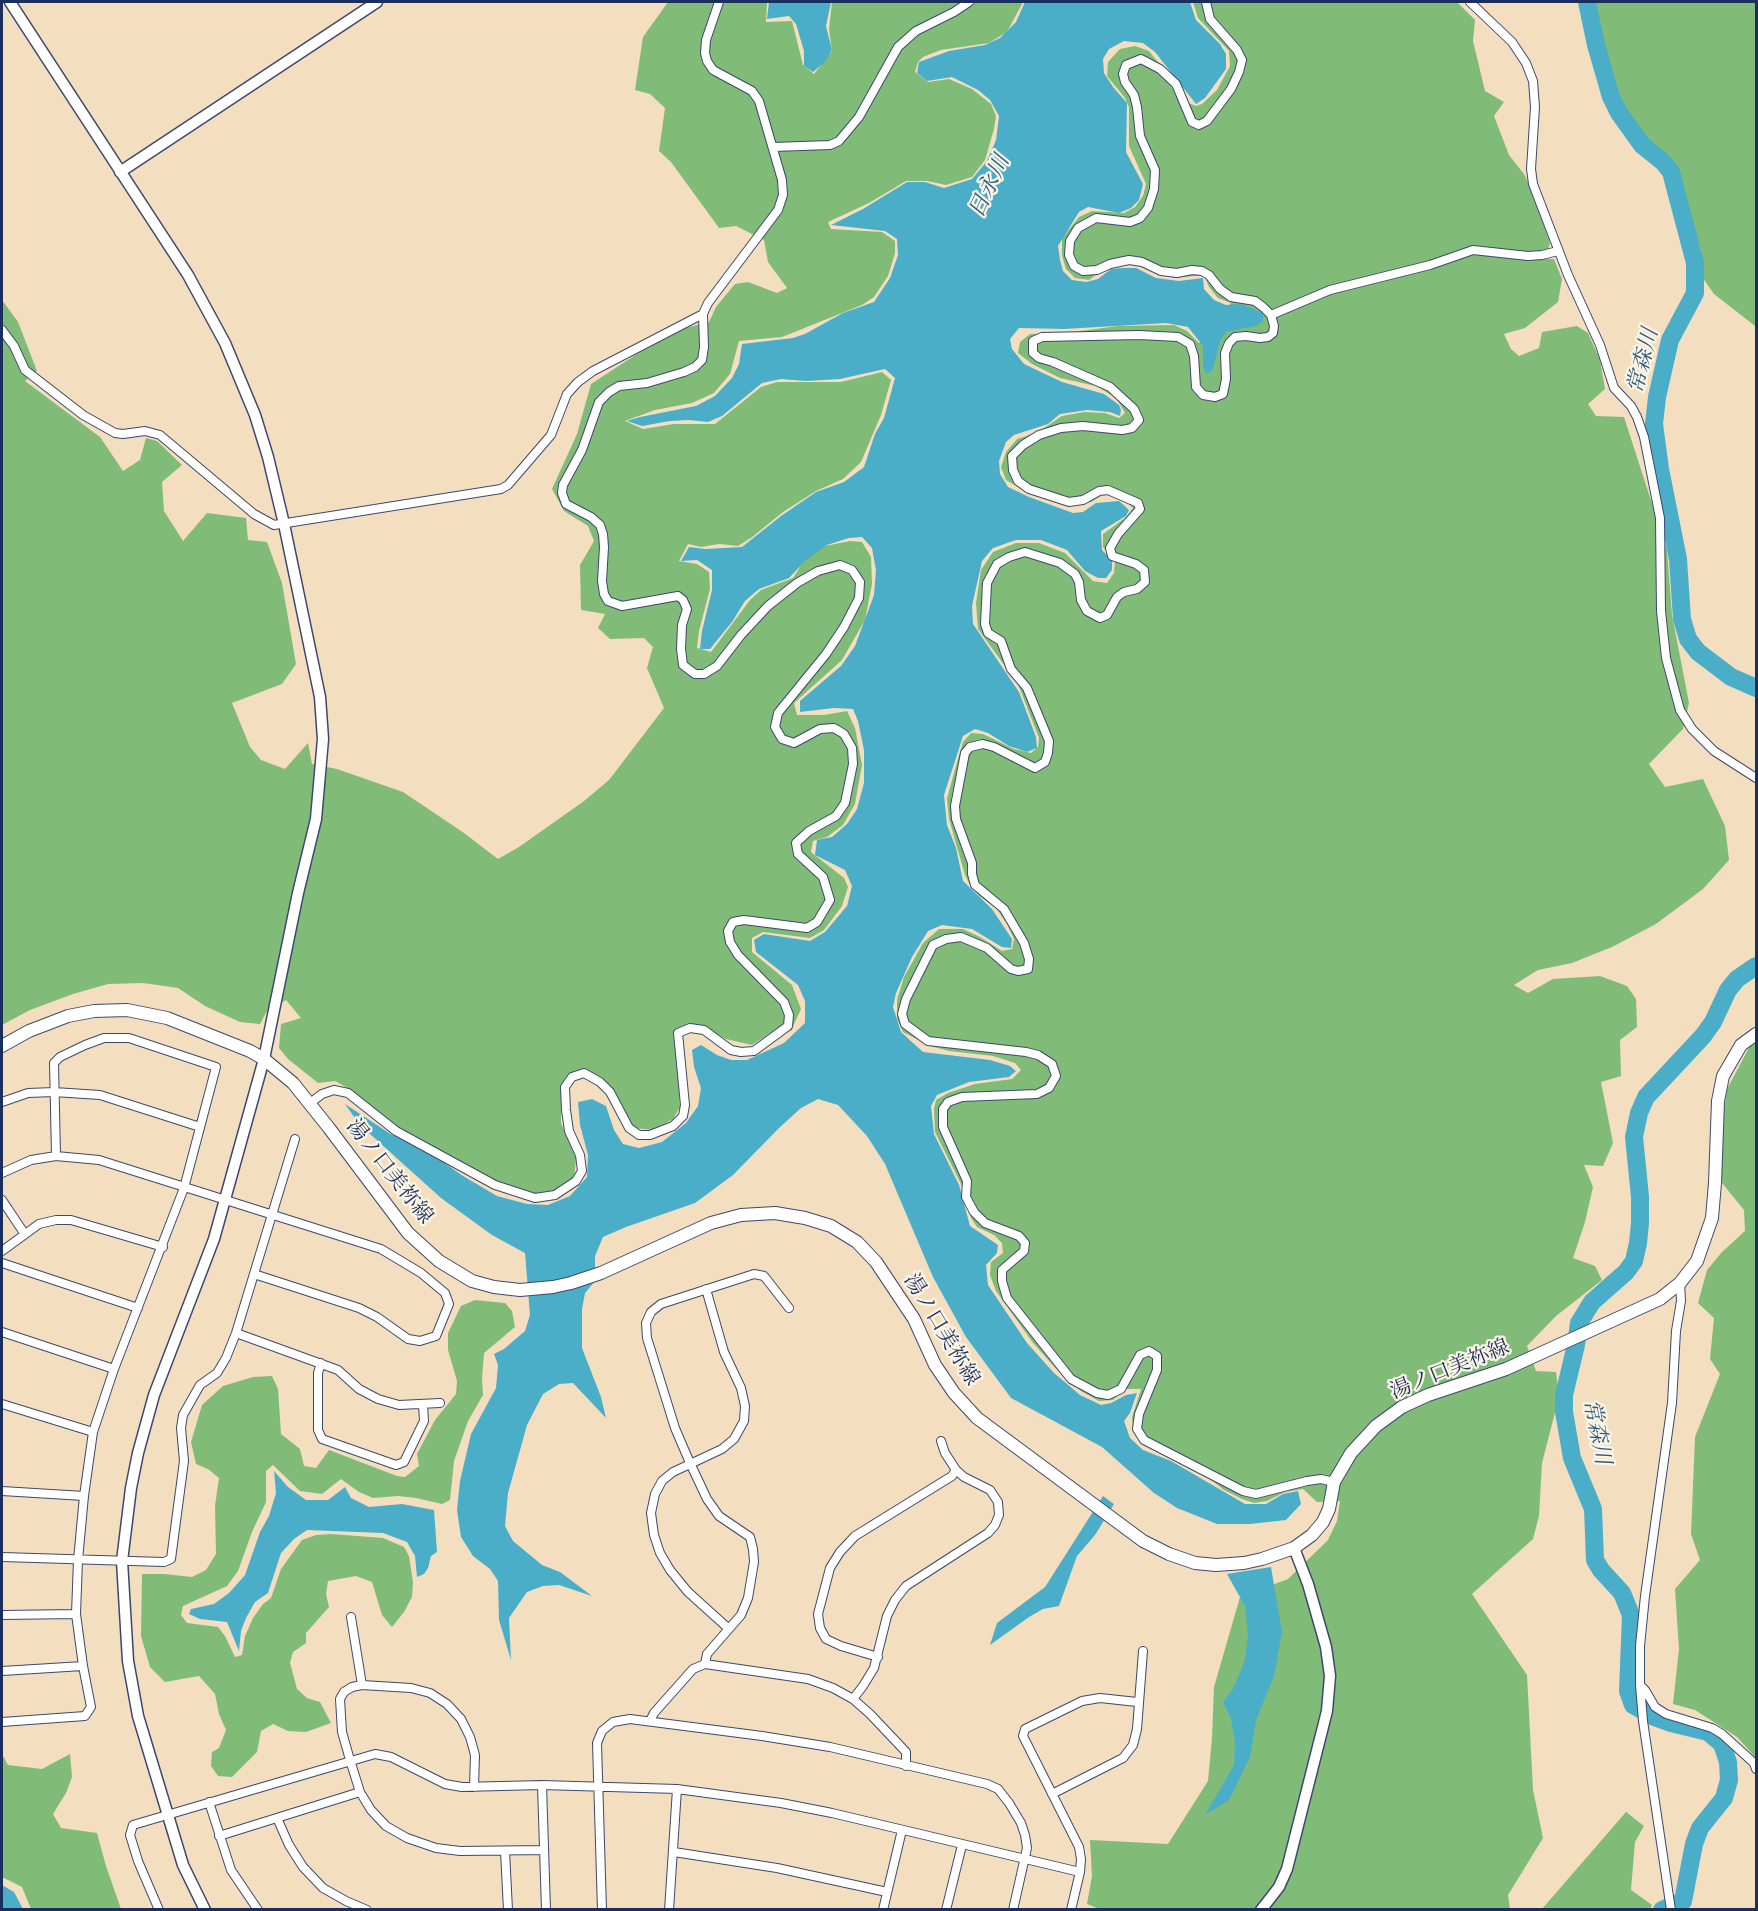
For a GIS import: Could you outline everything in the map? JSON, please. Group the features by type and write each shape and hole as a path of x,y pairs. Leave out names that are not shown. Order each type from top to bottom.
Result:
{"main road":[{"name":"湯ノ口美祢線","path":"2,1046 30,1031 68,1016 94,1011 127,1010 166,1018 250,1051 264,1059 292,1083 408,1233 439,1262 472,1281 494,1287 520,1290 553,1287 601,1273 711,1223 741,1215 775,1213 805,1218 831,1226 857,1242 876,1262 914,1319 935,1365 954,1393 977,1418 1143,1541 1168,1554 1196,1563 1216,1565 1244,1563 1279,1553 1294,1548 1312,1535 1323,1522 1329,1509 1334,1482 1351,1453 1376,1426 1402,1407 1428,1395 1506,1369 1660,1299 1680,1283 1697,1260 1712,1218 1718,1101 1723,1076 1741,1045 1756,1034"}],"street":[{"path":"9,2 188,275 225,343 255,415 284,524 320,697 322,739 316,819 264,1059 214,1239 154,1395 131,1488 122,1561 128,1661 138,1716 183,1865 205,1910"},
{"path":"120,172 377,2"},
{"path":"309,1104 322,1094 334,1090 348,1093 396,1131 495,1185 534,1198 555,1195 576,1181 582,1171 580,1155 569,1131 566,1110 565,1087 572,1077 584,1074 600,1082 610,1092 629,1128 639,1135 650,1135 673,1126 683,1116 685,1105 678,1033 690,1028 704,1030 731,1050 741,1052 754,1051 788,1026 789,1015 784,1002 738,955 730,942 728,931 733,922 744,920 807,928 817,922 830,900 823,877 798,854 796,843 809,831 836,816 845,803 853,764 852,748 844,734 834,728 820,729 794,743 782,739 775,727 778,713 826,654 844,627 860,598 860,582 852,570 840,565 818,571 797,583 768,606 741,634 717,666 705,674 695,674 683,665 682,625 687,609 683,600 678,596 622,606 608,601 604,594 602,581 604,547 600,525 591,517 566,504 562,494 562,485 582,450 599,402 609,392 619,386 647,383 684,372 695,367 702,360 703,314 708,303 778,210 783,195 782,180 759,100 752,91 713,70 707,62 706,40 719,2"},
{"path":"773,147 830,145 839,141 859,117 898,47 916,31 969,2"},
{"path":"1206,2 1209,19 1237,50 1242,60 1231,89 1207,121 1199,125 1192,122 1176,84 1160,69 1141,59 1126,65 1123,74 1125,82 1134,95 1140,136 1155,170 1154,189 1148,208 1140,218 1130,222 1096,218 1078,228 1070,242 1069,255 1074,266 1083,271 1097,270 1110,264 1129,260 1142,262 1161,271 1178,273 1192,270 1202,271 1209,274 1220,289 1231,297 1255,301 1271,315 1273,333 1268,338 1235,337 1229,343 1225,353 1226,379 1223,394 1215,397 1203,394 1196,387 1194,356 1190,344 1178,337 1139,335 1042,338 1033,341 1033,353 1039,358 1110,387 1134,409 1139,420 1132,428 1122,430 1083,426 1061,428 1039,435 1023,445 1012,456 1013,470 1018,481 1029,489 1069,502 1083,500 1099,490 1108,490 1138,503 1140,509 1118,534 1110,548 1112,556 1136,564 1144,570 1145,582 1137,589 1124,592 1117,597 1107,615 1100,618 1087,611 1081,600 1079,582 1075,574 1060,562 1026,552 1009,557 997,564 987,583 985,624 988,633 1001,641 1011,669 1027,688 1049,741 1048,753 1045,762 1035,768 994,747 983,744 970,747 965,753 955,806 956,819 972,863 975,885 1004,909 1024,943 1029,959 1028,969 1018,971 1011,969 987,948 961,938 946,939 933,945 906,999 902,1014 905,1024 928,1041 1026,1052 1038,1055 1052,1064 1056,1076 1049,1088 1037,1094 962,1097 948,1102 943,1108 943,1127 967,1181 966,1197 974,1212 985,1223 1019,1236 1025,1243 1024,1251 1002,1270 1002,1281 1007,1298 1071,1379 1108,1395 1121,1389 1140,1355 1149,1351 1157,1356 1157,1370 1139,1414 1137,1429 1144,1440 1244,1491 1256,1494 1307,1480 1321,1479 1334,1482"},
{"path":"1470,2 1512,42 1526,63 1533,81 1536,107 1531,169 1533,184 1558,251 1600,345 1614,388 1631,406 1644,437 1660,518 1661,611 1666,658 1680,711 1692,729 1714,751 1756,778"},
{"path":"1271,315 1330,290 1430,265 1473,250 1528,256 1558,251"},
{"path":"2,330 14,346 25,370 82,415 115,433 145,431 160,435 254,514 274,525 501,489 508,485 551,435 567,394 578,382 593,371 703,314"},
{"path":"2,1722 85,1716 91,1707 76,1614 78,1560 93,1432 114,1370 184,1188 216,1066 129,1038 104,1038 60,1057 54,1063 56,1156"},
{"path":"2,1102 28,1093 100,1095 200,1127"},
{"path":"2,1557 164,1562 171,1560 184,1461 181,1428 183,1415 200,1385 217,1372 226,1358 236,1333 295,1139"},
{"path":"2,1173 31,1160 56,1156 99,1160 381,1249 421,1273 445,1293 449,1304 436,1336 420,1341 408,1339 377,1317 359,1308 254,1274"},
{"path":"2,1200 24,1233"},
{"path":"2,1251 39,1224 56,1220 71,1220 163,1247"},
{"path":"2,1263 138,1308"},
{"path":"705,1664 707,1654 741,1615 748,1598 754,1562 753,1549 750,1537 718,1516 707,1499 672,1417 648,1338 646,1323 651,1312 661,1304 754,1274 764,1276 789,1308"},
{"path":"1671,1910 1643,1721 1640,1647 1672,1403 1676,1331 1681,1301 1680,1283"},
{"path":"706,1289 724,1352 741,1388 745,1406 744,1421 735,1439 722,1449 690,1463 662,1480 655,1494 651,1513 654,1535 660,1553 670,1570 688,1592 729,1629"},
{"path":"2,1332 114,1370"},
{"path":"236,1333 338,1370 359,1389 378,1399 399,1405 423,1406 440,1403"},
{"path":"321,1363 318,1373 318,1430 322,1439 396,1465 404,1462 424,1421 423,1406"},
{"path":"2,1404 93,1432"},
{"path":"852,1699 863,1686 878,1657 887,1616 895,1600 906,1586 988,1533 995,1525 999,1515 998,1502 990,1490 964,1478 956,1470 945,1453 941,1441"},
{"path":"878,1657 826,1639 820,1628 818,1614 830,1568 840,1552 855,1536 952,1476 956,1470"},
{"path":"2,1491 84,1496"},
{"path":"1261,1910 1279,1887 1287,1869 1327,1711 1330,1676 1326,1647 1308,1584 1294,1548"},
{"path":"2,1615 76,1614"},
{"path":"351,1617 362,1685"},
{"path":"1052,1794 1123,1758 1133,1745 1143,1651"},
{"path":"650,1721 654,1713 693,1669 705,1664 808,1679 833,1688 852,1699 870,1714 906,1752 906,1766"},
{"path":"2,1671 83,1666"},
{"path":"474,1787 474,1755 470,1737 461,1719 447,1704 430,1693 411,1688 362,1685 344,1692 340,1699 342,1732 360,1792 371,1810 387,1826 407,1838 436,1848 460,1851 544,1850"},
{"path":"1640,1685 1654,1707 1666,1714 1712,1728 1722,1734 1754,1763 1756,1769"},
{"path":"1071,1910 1080,1872 1079,1847 1025,1742 1023,1736 1025,1729 1082,1701 1100,1698 1137,1702"},
{"path":"602,1910 597,1743 602,1731 613,1722 630,1719 830,1748 987,1784 998,1789 1009,1803 1023,1829 1027,1848 1013,1910"},
{"path":"159,1910 148,1888 130,1835 133,1825 375,1754 391,1757 445,1784 474,1787 542,1785 676,1789 781,1803 1080,1872"},
{"path":"542,1785 546,1910"},
{"path":"669,1910 676,1789"},
{"path":"219,1836 360,1792"},
{"path":"209,1802 231,1870 258,1910"},
{"path":"277,1818 289,1845 303,1866 323,1887 367,1910"},
{"path":"883,1910 902,1830"},
{"path":"946,1910 962,1845"},
{"path":"505,1851 508,1910"},
{"path":"674,1852 777,1868 887,1892"}],"green space":[{"path":"668,2 767,2 766,22 792,21 803,65 814,74 832,51 829,29 832,2 1023,2 1007,32 989,43 941,50 923,57 918,62 915,72 928,82 949,79 972,89 991,104 996,116 994,129 985,160 972,177 946,185 927,181 906,181 869,203 828,222 831,229 882,232 895,241 895,253 888,276 874,297 862,305 782,337 739,341 730,374 714,393 692,403 655,410 625,421 643,429 674,424 715,424 761,387 777,382 841,382 882,372 891,380 881,415 861,462 843,479 816,491 783,512 738,546 719,544 701,547 688,544 679,561 697,564 709,572 710,589 697,648 711,652 750,600 761,590 793,578 805,559 825,546 850,541 862,542 871,557 872,584 865,620 842,660 794,703 797,715 824,715 847,711 855,728 862,765 855,804 843,825 827,837 813,841 811,852 844,878 848,887 842,906 824,930 810,938 763,932 752,938 752,952 792,985 801,1009 791,1031 770,1033 752,1045 726,1039 704,1027 675,1034 680,1107 673,1119 654,1130 633,1128 610,1086 596,1075 583,1071 566,1077 561,1094 561,1123 576,1158 574,1181 555,1191 536,1195 493,1181 395,1128 353,1091 335,1081 318,1083 288,1059 279,1048 281,1024 301,1018 286,1000 267,1011 260,1024 240,1022 205,1006 178,988 143,983 108,984 30,1010 2,1025 2,300 18,322 37,371 25,381 100,437 123,471 140,460 146,438 157,441 182,465 162,482 164,511 183,541 207,513 246,518 248,540 267,542 282,583 296,664 282,684 232,703 250,747 261,760 285,769 308,743 312,764 337,769 403,792 498,859 584,801 609,780 664,708 647,668 653,647 644,638 610,639 598,628 605,614 581,610 580,565 594,541 588,526 564,511 552,489 577,434 591,384 637,354 685,328 709,322 716,307 735,284 748,282 777,293 787,288 768,262 764,240 736,226 719,228 671,162 659,151 665,108 650,94 635,90 643,37"},
{"path":"1193,2 1457,2 1475,20 1473,41 1485,91 1504,102 1494,116 1509,155 1524,174 1532,191 1550,243 1545,259 1554,259 1562,279 1558,302 1525,328 1504,334 1511,349 1519,356 1539,348 1542,332 1577,326 1588,333 1600,360 1605,389 1588,404 1596,416 1624,417 1667,550 1672,615 1689,703 1683,729 1649,764 1665,787 1703,779 1725,826 1729,860 1703,889 1656,924 1612,947 1572,963 1538,970 1514,985 1528,993 1553,979 1600,976 1627,986 1636,999 1637,1027 1620,1040 1621,1076 1601,1082 1613,1143 1603,1166 1584,1165 1593,1187 1573,1258 1595,1266 1602,1280 1556,1316 1527,1346 1536,1371 1556,1372 1559,1397 1542,1463 1539,1516 1533,1539 1472,1594 1527,1675 1533,1790 1543,1838 1508,1895 1510,1909 1102,1910 1087,1904 1092,1876 1090,1840 1168,1844 1208,1781 1214,1687 1240,1597 1288,1579 1328,1540 1337,1521 1340,1501 1317,1502 1303,1489 1285,1492 1267,1501 1254,1503 1242,1499 1224,1490 1206,1476 1143,1444 1133,1427 1132,1417 1141,1389 1126,1389 1113,1400 1099,1401 1081,1391 1058,1371 1033,1343 996,1291 990,1275 991,1262 1003,1253 1002,1243 994,1235 977,1227 971,1218 962,1186 935,1132 936,1100 948,1093 975,1084 1012,1079 1021,1070 1015,1063 993,1056 949,1051 930,1046 903,1032 897,1019 897,1000 904,977 923,943 939,929 963,929 1002,951 1012,949 1014,939 996,908 979,896 965,875 949,819 947,799 963,742 971,733 983,734 1014,749 1031,753 1038,747 1039,738 1018,684 978,629 976,603 981,570 993,552 1016,543 1039,543 1065,553 1093,581 1107,583 1114,573 1115,562 1103,547 1103,534 1125,518 1133,508 1125,501 1105,494 1091,502 1063,505 1021,489 1006,480 1001,467 1006,452 1017,439 1038,432 1062,416 1084,412 1105,413 1119,418 1125,413 1116,398 1096,386 1060,378 1032,364 1018,353 1020,342 1030,334 1066,333 1118,326 1174,325 1187,331 1199,343 1231,303 1218,298 1209,287 1204,275 1174,278 1140,265 1123,264 1104,269 1089,280 1075,278 1066,269 1062,256 1062,238 1079,217 1092,211 1124,213 1135,207 1143,196 1146,184 1129,146 1129,107 1125,98 1107,76 1108,62 1120,49 1135,46 1149,51 1162,67 1169,84 1181,100 1196,106 1202,104 1217,90 1230,66 1229,51 1198,18"},
{"path":"1593,2 1756,2 1756,329 1714,294 1702,277 1701,250 1675,171 1666,159 1648,143 1628,117 1611,78"},
{"path":"1756,1042 1756,1758 1737,1737 1695,1710 1673,1704 1679,1649 1675,1589 1700,1560 1691,1534 1695,1437 1720,1374 1710,1359 1714,1318 1698,1303 1707,1270 1722,1252 1745,1231 1744,1210 1722,1183 1721,1131 1727,1089 1750,1046"},
{"path":"475,1300 505,1303 512,1311 515,1327 484,1353 483,1395 468,1421 454,1461 450,1500 442,1504 398,1496 373,1498 359,1492 341,1479 322,1494 300,1491 273,1465 266,1471 266,1502 238,1571 227,1586 183,1606 181,1615 187,1623 218,1627 235,1657 242,1655 245,1636 253,1618 263,1604 271,1598 281,1569 302,1540 316,1535 331,1534 383,1538 404,1547 409,1556 413,1582 412,1597 392,1627 382,1615 372,1582 356,1576 328,1581 326,1594 329,1607 306,1633 306,1643 293,1652 290,1663 297,1689 307,1698 320,1702 331,1723 306,1732 288,1731 273,1724 261,1731 257,1752 232,1777 218,1776 211,1766 212,1752 219,1748 226,1730 219,1714 215,1694 199,1676 165,1682 150,1667 141,1636 142,1574 192,1577 206,1570 216,1554 215,1506 219,1478 208,1469 196,1464 191,1442 202,1405 223,1386 253,1377 272,1376 278,1389 281,1434 300,1449 304,1466 316,1468 329,1450 405,1477 419,1466 417,1454 435,1420 456,1394 457,1381 448,1350 448,1333 461,1306"},
{"path":"2,1754 8,1765 42,1769 70,1754 72,1777 66,1793 53,1814 61,1828 97,1833 121,1909 31,1909 22,1887 2,1877"},
{"path":"1626,1812 1644,1826 1635,1842 1631,1890 1652,1905 1650,1909 1542,1909"}],"water":[{"path":"769,2 831,2 826,26 832,50 825,62 813,72 804,66 804,51 796,24 789,16 767,19"},
{"name":"日永川","path":"1025,2 1190,2 1196,20 1220,44 1226,54 1226,69 1205,98 1196,104 1155,52 1143,43 1124,41 1109,49 1103,59 1104,73 1127,103 1126,152 1143,184 1139,200 1131,208 1119,213 1088,207 1079,212 1058,246 1060,260 1063,271 1072,280 1086,282 1098,279 1111,269 1122,268 1136,268 1156,278 1179,281 1203,278 1204,289 1214,300 1226,305 1241,304 1263,313 1263,321 1256,326 1226,332 1220,341 1213,369 1207,374 1203,367 1203,346 1188,327 1166,323 1064,329 1019,328 1010,339 1012,349 1024,364 1062,382 1104,394 1119,405 1121,410 1120,416 1110,412 1087,410 1060,414 1048,424 1014,435 1006,442 999,461 1000,474 1008,487 1073,513 1083,512 1096,503 1119,501 1129,510 1126,516 1101,531 1102,550 1112,560 1112,570 1106,578 1098,578 1085,571 1067,550 1041,540 1016,540 993,548 982,561 972,606 973,624 1019,692 1036,737 1037,748 1027,752 975,729 963,736 944,795 947,825 956,848 963,881 992,909 1012,939 1011,948 1002,947 972,929 942,925 928,931 912,957 896,993 893,1007 901,1032 923,1052 990,1060 1010,1066 1016,1071 1009,1077 969,1082 937,1095 931,1106 934,1134 959,1185 970,1226 998,1245 997,1253 986,1265 988,1285 1027,1343 1054,1373 1080,1395 1101,1405 1137,1393 1130,1413 1124,1421 1130,1438 1143,1450 1171,1461 1245,1504 1266,1504 1283,1494 1298,1491 1301,1504 1286,1520 1250,1524 1217,1524 1177,1508 1154,1493 1102,1447 1011,1398 966,1337 933,1277 885,1164 867,1136 838,1105 818,1099 801,1108 733,1175 695,1203 603,1237 595,1256 595,1281 585,1293 582,1309 582,1348 601,1397 606,1418 573,1383 559,1384 543,1394 527,1425 508,1493 505,1526 513,1541 542,1565 560,1572 592,1596 559,1585 543,1586 527,1592 509,1618 511,1660 499,1620 498,1581 490,1569 473,1556 461,1537 457,1510 460,1481 471,1434 496,1388 498,1365 494,1354 504,1349 525,1331 530,1315 525,1253 492,1235 441,1198 359,1124 345,1104 389,1133 436,1157 497,1196 527,1204 548,1205 570,1196 587,1177 588,1155 580,1125 578,1102 592,1099 606,1106 614,1130 623,1144 639,1148 662,1142 686,1123 698,1106 701,1088 694,1067 692,1050 701,1045 731,1060 747,1060 784,1043 805,1023 805,1001 798,985 756,952 754,940 764,934 810,941 825,932 847,906 852,886 845,870 815,855 817,840 832,837 847,824 857,809 864,783 864,750 858,721 853,709 834,708 800,712 800,701 841,666 855,646 874,595 876,570 872,548 862,537 849,538 827,545 806,560 789,578 759,589 745,601 732,622 710,649 700,649 712,590 712,570 697,560 681,561 689,547 705,549 742,547 816,492 844,482 864,467 875,434 884,418 895,378 885,369 840,379 806,381 781,379 762,383 722,416 708,422 670,421 642,426 627,421 696,406 715,396 732,378 739,364 742,344 793,338 843,313 874,302 890,278 898,255 897,239 885,231 831,225 863,209 907,182 925,182 944,188 972,179 987,161 996,140 999,116 990,100 978,90 952,77 927,81 917,73 919,62 949,51 985,45 1000,38 1016,22"},
{"path":"274,1471 288,1487 306,1500 328,1500 345,1487 351,1498 369,1507 402,1504 434,1510 437,1552 431,1556 424,1574 417,1577 415,1556 407,1542 383,1533 307,1530 294,1539 281,1553 268,1593 255,1602 246,1618 241,1631 239,1651 227,1622 200,1619 189,1614 191,1609 214,1604 229,1593 245,1575 276,1493"},
{"path":"1103,1496 1114,1504 1095,1535 1077,1556 1059,1606 1043,1609 990,1645 997,1623 1045,1587"},
{"path":"1271,1567 1282,1632 1274,1676 1256,1720 1250,1757 1229,1800 1205,1815 1234,1765 1235,1743 1231,1719 1223,1702 1233,1689 1245,1660 1248,1635 1245,1606 1227,1574"},
{"path":"2,1885 14,1892 23,1909 2,1909"}],"waterway":[{"name":"常森川","path":"1587,2 1596,45 1611,97 1619,113 1642,145 1663,162 1671,172 1695,263 1695,293 1670,340 1657,397 1654,424 1660,469 1678,559 1682,619 1688,639 1698,652 1731,677 1756,688"},
{"name":"常森川","path":"1662,1910 1683,1901 1694,1844 1700,1828 1724,1798 1729,1780 1728,1762 1722,1744 1708,1732 1671,1723 1652,1716 1633,1705 1628,1691 1631,1615 1622,1593 1595,1560 1593,1509 1572,1458 1564,1412 1564,1395 1579,1323 1592,1302 1626,1272 1634,1261 1640,1223 1640,1197 1634,1137 1639,1113 1646,1097 1703,1036 1713,1022 1728,990 1737,979 1756,966"}]}
